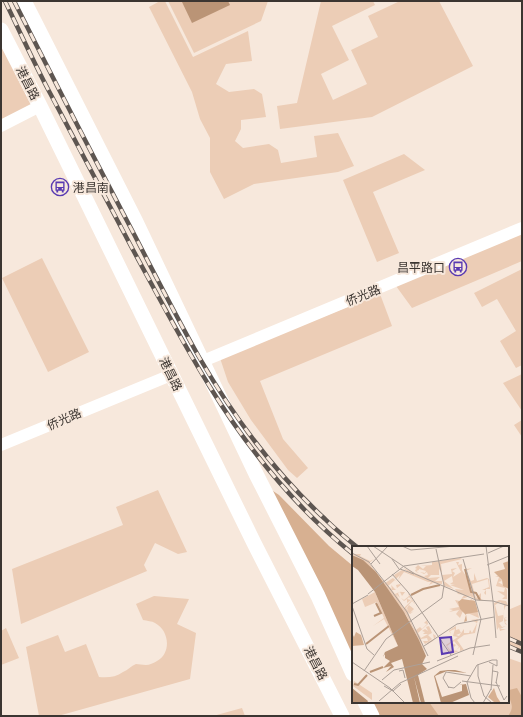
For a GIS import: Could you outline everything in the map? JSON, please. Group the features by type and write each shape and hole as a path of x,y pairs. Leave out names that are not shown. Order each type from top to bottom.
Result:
{"main road":[{"path":"24,1 136,222 256,474 318,596 352,672"},
{"name":"港昌路","path":"1,30 40,106 171,375 342,716"},
{"path":"366,703 372,716"}],"street":[{"path":"1,126 40,106"},
{"name":"侨光路","path":"203,361 522,228"},
{"name":"侨光路","path":"1,445 171,375"}],"shaded area":[{"path":"160,1 165,1 193,57 248,31 252,61 226,64 216,84 229,92 254,89 262,94 266,117 241,120 241,129 235,141 243,148 269,144 278,150 281,163 317,157 314,136 338,133 354,166 338,172 254,184 224,199 210,172 210,138 200,119 192,92 149,7"},
{"path":"168,1 268,1 261,21 194,53"},
{"path":"228,1 230,5 192,23 182,2"},
{"path":"321,1 373,1 375,5 332,26 349,60 321,74 333,100 367,84 351,50 378,37 368,16 400,1 439,1 473,66 372,117 280,129 277,106 297,103"},
{"path":"1,45 33,108 1,122"},
{"path":"404,154 425,170 373,192 399,253 377,262 343,180"},
{"path":"522,232 522,261 412,308 396,286"},
{"path":"42,258 89,352 48,372 2,278"},
{"path":"522,269 522,365 516,368 500,341 516,331 497,299 482,307 474,293"},
{"path":"380,294 392,326 260,381 283,439 308,468 297,478 288,470 251,420 228,382 220,358"},
{"path":"522,374 522,411 503,383"},
{"path":"522,420 522,437 514,425"},
{"path":"267,487 279,495 329,546 352,565 352,665"},
{"path":"158,490 187,552 178,554 155,543 144,565 147,571 21,624 12,569 123,525 116,507"},
{"path":"154,596 189,599 177,624 196,633 190,679 58,716 39,716 26,647 58,635 65,652 86,644 99,677 115,676 136,664 152,664 165,653 167,647 166,636 160,626 154,622 143,620 136,604"},
{"path":"522,604 522,650 509,645 509,610"},
{"path":"6,628 19,658 1,665 1,631"},
{"path":"509,658 522,663 522,716 372,716 366,703 509,703"},
{"path":"517,688 522,697 522,716 508,716 512,708 509,690"},
{"path":"370,703 430,703 439,716 376,716"},
{"path":"242,708 245,716 213,716"}],"railway":[{"path":"5,1 44,82 132,248 210,387 240,433 274,476 312,517 352,553"},
{"path":"14,1 167,297 212,379 256,443 289,483 356,546"},
{"path":"509,638 522,644"},
{"path":"509,646 522,652"}],"place":[{"name":"港昌南","path":"60,187"},
{"name":"昌平路口","path":"458,267"}]}
